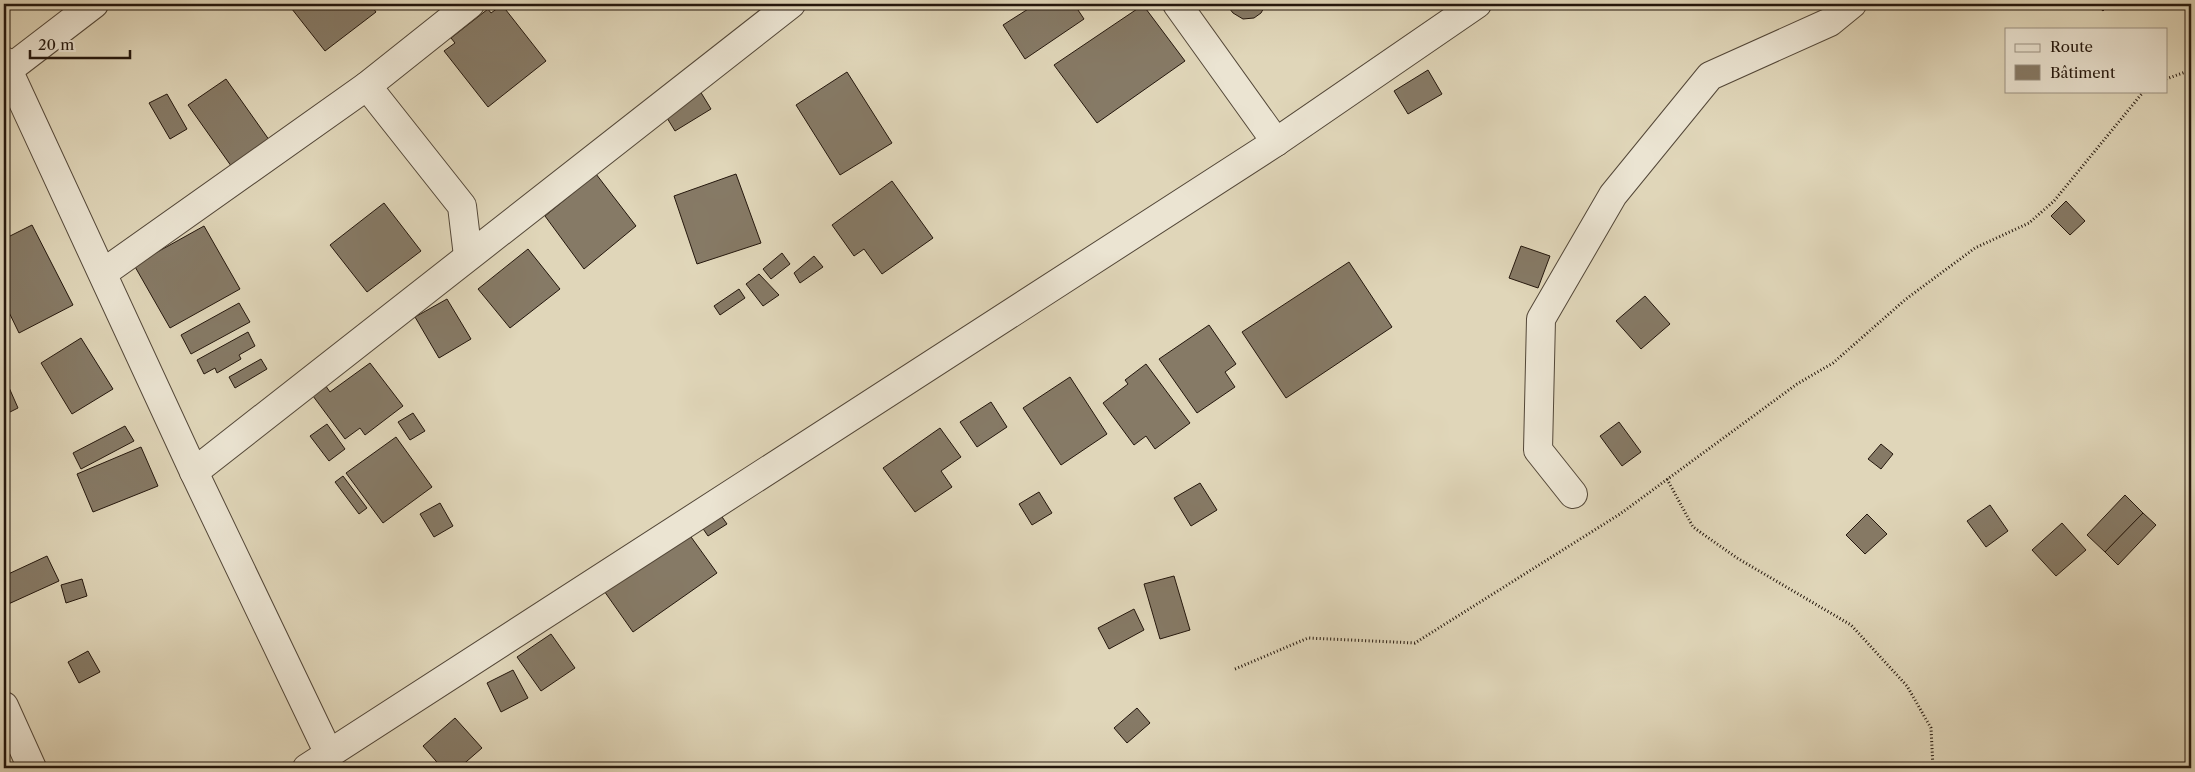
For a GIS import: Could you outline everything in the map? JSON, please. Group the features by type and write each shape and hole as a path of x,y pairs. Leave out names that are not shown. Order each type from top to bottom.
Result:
{"street":[{"path":"94,4 6,65 194,472 318,761 1276,142 1477,4"},
{"path":"103,273 367,86 470,4"},
{"path":"194,472 791,4"},
{"path":"1177,4 1276,142"},
{"path":"1573,494 1538,450 1541,318 1613,195 1710,76 1830,22 1852,4"},
{"path":"367,86 462,206 468,256"},
{"path":"4,706 32,768"}],"path":[{"path":"2168,78 2191,70"},
{"path":"1235,668 1308,638 1415,642 1620,514 1797,384 1833,363 1906,299 1975,248 2029,223 2054,201 2143,92"},
{"path":"1667,479 1693,527 1736,558 1851,625 1907,686 1931,728 1933,768"}],"building":[{"path":"288,4 370,4 376,12 325,51"},
{"path":"1036,4 1074,4 1084,19 1025,59 1003,25"},
{"path":"1226,4 1266,4 1261,13 1254,18 1243,19 1233,13"},
{"path":"2095,4 2110,4 2103,11"},
{"path":"502,5 546,61 488,107 444,51 455,43 451,38 488,9 491,13"},
{"path":"1143,5 1185,61 1097,123 1054,65"},
{"path":"1428,70 1442,94 1408,114 1394,91"},
{"path":"847,72 892,143 840,175 796,105"},
{"path":"226,79 272,144 234,170 188,105"},
{"path":"700,91 711,109 675,131 664,113"},
{"path":"167,94 187,129 170,139 149,103"},
{"path":"596,174 636,226 584,269 545,216"},
{"path":"736,174 761,243 697,264 674,196"},
{"path":"892,181 933,238 882,274 864,249 854,256 832,225"},
{"path":"2066,201 2085,221 2070,235 2051,216"},
{"path":"384,203 421,251 367,292 330,245"},
{"path":"32,225 73,305 19,333 4,302 4,239"},
{"path":"204,226 240,289 170,328 134,265"},
{"path":"1521,246 1550,256 1538,288 1509,278"},
{"path":"528,249 560,289 510,328 478,289"},
{"path":"782,253 790,264 771,279 763,269"},
{"path":"814,256 823,267 800,283 794,273"},
{"path":"1349,262 1392,327 1286,398 1242,332"},
{"path":"759,274 779,295 763,306 746,284"},
{"path":"739,289 745,298 720,315 714,306"},
{"path":"1645,296 1670,324 1641,349 1616,321"},
{"path":"447,299 471,339 439,358 415,317"},
{"path":"239,303 250,322 191,354 181,335"},
{"path":"1209,325 1236,364 1225,372 1235,387 1197,413 1159,359"},
{"path":"248,332 255,346 239,355 241,359 217,373 215,368 204,374 197,360"},
{"path":"81,338 113,389 72,414 41,363"},
{"path":"261,359 267,369 235,388 229,377"},
{"path":"370,363 403,406 365,435 360,428 345,439 310,392 323,382 330,392"},
{"path":"1146,364 1190,423 1155,449 1146,436 1134,445 1103,403 1128,384 1125,380"},
{"path":"1070,377 1107,434 1061,465 1023,408"},
{"path":"7,383 18,408 4,415 4,384"},
{"path":"991,402 1007,427 977,447 960,422"},
{"path":"413,413 425,431 410,440 398,422"},
{"path":"1619,422 1641,452 1622,466 1600,436"},
{"path":"327,424 345,449 329,461 310,436"},
{"path":"125,426 134,441 81,469 73,453"},
{"path":"940,428 961,457 941,471 952,487 915,512 883,468"},
{"path":"396,437 432,487 383,523 346,473"},
{"path":"1881,444 1893,454 1881,469 1868,459"},
{"path":"141,447 158,486 93,512 77,474"},
{"path":"343,476 367,508 359,514 335,482"},
{"path":"1200,483 1217,510 1191,526 1174,498"},
{"path":"1039,492 1052,513 1032,525 1019,504"},
{"path":"2125,495 2143,513 2105,552 2087,535"},
{"path":"440,503 453,526 434,537 420,514"},
{"path":"713,504 727,524 708,536 695,517"},
{"path":"1990,505 2008,531 1986,547 1967,521"},
{"path":"2143,513 2156,525 2118,565 2105,552"},
{"path":"1867,514 1887,534 1865,554 1846,535"},
{"path":"2062,523 2086,550 2056,576 2032,550"},
{"path":"686,530 717,573 633,632 602,588"},
{"path":"47,556 59,581 4,606 4,576"},
{"path":"1174,576 1190,630 1160,639 1144,584"},
{"path":"82,579 87,596 66,603 61,585"},
{"path":"1134,609 1144,630 1109,649 1098,628"},
{"path":"551,634 575,668 541,691 517,657"},
{"path":"88,651 100,672 79,683 68,662"},
{"path":"513,670 528,698 501,712 487,683"},
{"path":"1137,708 1150,723 1127,743 1114,728"},
{"path":"455,718 482,748 459,768 442,768 423,746"}]}
